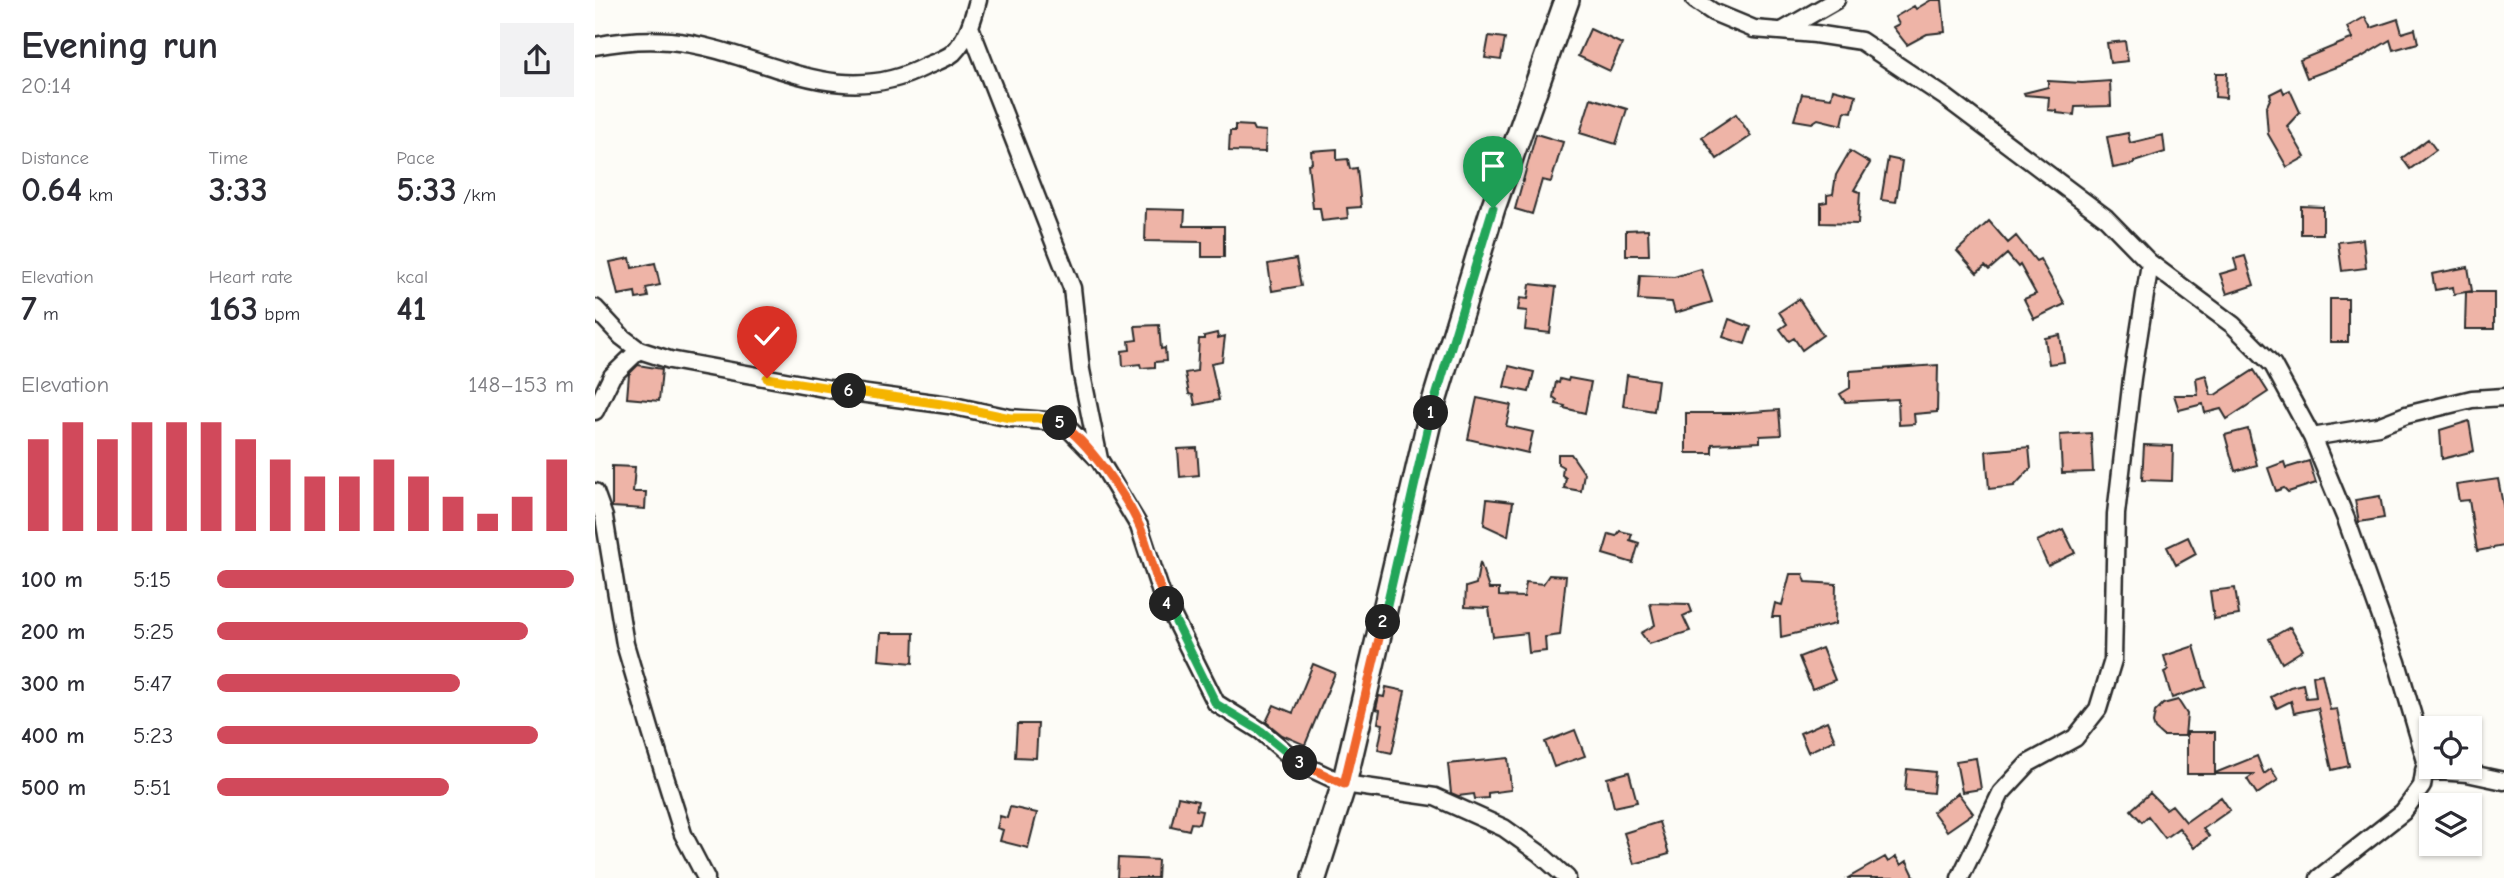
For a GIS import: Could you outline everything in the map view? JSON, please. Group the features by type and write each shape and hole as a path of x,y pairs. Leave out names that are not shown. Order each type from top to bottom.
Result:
{"street":[{"path":"595,46 621,41 671,41 734,55 794,75 843,83 876,84 914,72 952,54 970,27 978,0"},
{"path":"1314,878 1344,784 1433,405 1493,208 1567,0"},
{"path":"1695,0 1713,12 1754,29 1861,41 1945,97 2106,218 2150,263 2233,325 2273,365 2312,437 2346,519 2397,662 2419,740"},
{"path":"1782,31 1836,0"},
{"path":"970,27 1072,288 1081,370 1100,461"},
{"path":"1960,878 2001,793 2029,763 2075,738 2098,709 2113,660 2116,514 2131,378 2150,263"},
{"path":"595,308 622,337 639,350 670,360 829,389 949,405 1010,418 1059,422 1100,461 1139,526 1161,593 1216,704 1261,731 1297,762 1344,784 1435,797 1504,828 1539,853 1567,878"},
{"path":"595,411 612,376 639,350"},
{"path":"2312,437 2378,426 2406,415 2472,399 2504,397"},
{"path":"1069,429 1080,430 1091,422"},
{"path":"595,492 604,517 625,644 683,834 706,878"},
{"path":"2482,776 2504,781"},
{"path":"2319,878 2403,812 2422,786 2423,779"}],"building":[{"path":"1931,0 1942,0 1945,32 1927,34 1907,45 1893,27 1899,24 1895,17"},
{"path":"2365,17 2371,28 2398,19 2402,33 2415,29 2418,43 2393,50 2390,40 2360,58 2307,78 2300,60 2351,39 2353,41 2347,27"},
{"path":"1590,29 1622,44 1610,71 1578,56"},
{"path":"1489,36 1505,38 1501,60 1485,58"},
{"path":"2125,41 2128,61 2110,63 2107,43"},
{"path":"2216,73 2227,73 2226,98 2215,97"},
{"path":"2048,81 2110,81 2111,106 2075,107 2074,115 2048,110 2049,97 2024,93 2048,87"},
{"path":"2282,88 2284,93 2290,90 2300,112 2287,126 2305,157 2287,167 2268,134 2266,108 2270,94"},
{"path":"1833,89 1856,95 1852,112 1845,111 1842,125 1818,119 1812,123 1794,120 1802,94 1831,98"},
{"path":"1591,98 1627,109 1616,144 1580,133"},
{"path":"1736,114 1751,136 1717,159 1702,137"},
{"path":"1235,125 1252,126 1254,130 1266,131 1265,152 1229,151 1230,131 1235,131"},
{"path":"2128,133 2130,143 2163,135 2165,152 2134,164 2113,168 2107,137"},
{"path":"1536,134 1563,142 1551,182 1542,180 1532,214 1515,209"},
{"path":"2428,139 2436,150 2410,169 2402,158"},
{"path":"1337,149 1337,160 1348,159 1350,169 1357,168 1361,207 1347,208 1348,218 1322,221 1320,208 1313,208 1308,164 1312,163 1311,151"},
{"path":"1850,151 1870,163 1854,190 1860,192 1858,224 1821,223 1821,203 1827,202 1827,195 1833,194 1836,175"},
{"path":"1888,158 1902,161 1896,202 1881,200"},
{"path":"2301,206 2323,207 2323,234 2301,234"},
{"path":"1146,209 1185,210 1184,226 1224,226 1224,257 1202,257 1202,242 1145,241"},
{"path":"1989,221 2008,243 2016,236 2036,261 2040,259 2065,304 2034,319 2024,299 2036,294 2020,265 2018,267 2007,254 1989,270 1985,266 1977,273 1957,251"},
{"path":"1648,229 1649,255 1626,255 1626,230"},
{"path":"2363,239 2366,268 2342,271 2338,242"},
{"path":"2245,256 2254,285 2227,294 2220,274 2237,269 2234,259"},
{"path":"630,258 632,268 655,263 660,285 646,288 648,297 636,299 635,292 618,295 610,262"},
{"path":"1296,259 1301,286 1272,291 1268,264"},
{"path":"2468,267 2472,291 2454,294 2453,287 2435,290 2432,274"},
{"path":"1701,269 1712,302 1675,313 1672,302 1638,300 1640,275 1674,277"},
{"path":"1530,284 1556,287 1550,333 1525,330 1527,311 1518,310 1520,298 1528,299"},
{"path":"2466,292 2494,292 2494,329 2465,329"},
{"path":"1799,299 1823,335 1802,350 1794,338 1789,341 1780,329 1787,324 1779,312"},
{"path":"2330,299 2348,299 2348,342 2330,342"},
{"path":"1729,319 1751,327 1745,344 1723,337"},
{"path":"1159,325 1161,349 1165,348 1166,361 1155,362 1155,367 1141,368 1140,364 1123,366 1122,351 1130,350 1129,341 1137,340 1135,326"},
{"path":"1217,333 1218,338 1225,336 1222,361 1211,363 1219,400 1195,405 1193,395 1189,394 1185,373 1197,371 1199,339"},
{"path":"2060,335 2064,362 2049,364 2045,338"},
{"path":"638,365 662,369 659,401 627,398 629,374"},
{"path":"1938,365 1937,412 1914,414 1915,424 1899,425 1898,399 1845,402 1840,394 1850,388 1850,371"},
{"path":"1509,366 1534,372 1529,392 1504,387"},
{"path":"2254,370 2268,392 2227,419 2221,409 2205,413 2203,404 2179,410 2174,395 2198,395 2196,378 2206,375 2211,395 2215,395"},
{"path":"1627,375 1658,380 1654,411 1623,406"},
{"path":"1569,378 1591,382 1585,413 1556,404 1557,400 1553,397 1556,382 1559,383 1560,379 1568,381"},
{"path":"1477,398 1511,405 1506,426 1533,432 1528,453 1468,439"},
{"path":"1779,410 1781,435 1760,436 1760,442 1712,444 1712,453 1686,453 1686,413"},
{"path":"2469,421 2474,451 2442,459 2440,430"},
{"path":"2248,429 2257,465 2235,471 2225,435"},
{"path":"2091,433 2093,472 2062,473 2060,435"},
{"path":"2144,445 2173,446 2172,481 2142,480"},
{"path":"2029,447 2031,468 2014,486 1989,489 1986,451"},
{"path":"1197,448 1199,475 1180,477 1178,449"},
{"path":"1558,454 1571,454 1584,473 1581,491 1564,488 1566,478 1562,475 1563,467 1558,464"},
{"path":"2309,461 2316,483 2288,492 2284,488 2276,491 2268,468 2284,462 2286,468"},
{"path":"612,466 635,467 633,492 646,492 645,509 612,507"},
{"path":"2498,479 2504,510 2504,546 2477,551 2469,500 2459,501 2456,485"},
{"path":"2380,496 2384,518 2359,522 2355,500"},
{"path":"1487,499 1513,502 1508,536 1484,525"},
{"path":"2063,529 2075,553 2048,566 2037,541"},
{"path":"1620,531 1632,534 1630,540 1639,543 1633,563 1603,554 1609,534 1616,536"},
{"path":"2188,537 2196,554 2176,565 2167,547"},
{"path":"1480,562 1489,589 1499,589 1499,596 1524,597 1526,582 1543,584 1549,575 1566,576 1560,635 1545,637 1546,651 1529,653 1527,633 1493,637 1489,608 1465,607 1466,587 1476,584"},
{"path":"1790,574 1803,574 1806,582 1836,584 1835,624 1781,637 1780,617 1772,617 1775,603 1782,605"},
{"path":"2235,588 2239,615 2214,619 2210,591"},
{"path":"1650,603 1689,604 1692,612 1683,616 1690,631 1649,644 1641,633 1655,625"},
{"path":"2290,627 2303,650 2282,663 2269,639"},
{"path":"881,633 914,633 913,663 879,660"},
{"path":"2194,646 2206,687 2172,698 2164,672 2168,670 2164,656"},
{"path":"1822,648 1835,680 1812,689 1799,657"},
{"path":"1313,664 1335,673 1305,745 1282,735 1266,722 1274,705 1293,713"},
{"path":"2322,674 2330,710 2337,709 2349,766 2332,770 2318,708 2294,713 2291,701 2277,708 2271,697 2290,687 2303,684 2306,698 2316,697 2313,676"},
{"path":"1386,687 1405,691 1392,753 1378,750 1383,724 1378,723 1380,710 1376,709 1379,696 1384,697"},
{"path":"2178,700 2187,714 2185,736 2163,736 2153,723 2155,712 2163,704"},
{"path":"1827,721 1835,740 1808,752 1800,733"},
{"path":"1017,724 1038,724 1036,758 1015,757"},
{"path":"1575,730 1585,756 1554,767 1545,742"},
{"path":"2187,732 2215,732 2215,773 2257,756 2264,774 2271,769 2278,780 2257,794 2247,779 2254,774 2187,774"},
{"path":"1508,758 1511,790 1488,793 1488,798 1475,799 1474,794 1458,796 1451,793 1448,764"},
{"path":"1976,758 1981,789 1962,792 1956,761"},
{"path":"1907,769 1935,772 1933,793 1905,790"},
{"path":"1629,772 1637,802 1614,807 1607,778"},
{"path":"1958,793 1973,813 1947,831 1933,812"},
{"path":"2150,793 2166,809 2172,805 2186,822 2221,797 2230,810 2203,829 2209,836 2194,848 2179,828 2165,838 2148,816 2142,822 2131,810"},
{"path":"1178,797 1198,801 1196,810 1202,811 1199,824 1191,823 1189,830 1171,826"},
{"path":"1010,807 1037,813 1028,848 1000,841 1003,830 997,828 1000,816 1007,818"},
{"path":"1659,822 1669,854 1634,864 1624,833"},
{"path":"1885,857 1888,862 1896,857 1901,865 1907,861 1915,878 1848,878"},
{"path":"1118,858 1158,860 1157,878 1117,878"}],"route":[{"path":"767,378 949,405 1010,418 1038,418 1059,422 1069,429 1100,461 1139,526 1161,593 1216,704 1261,731 1297,762 1344,784 1433,405 1493,208"}]}
